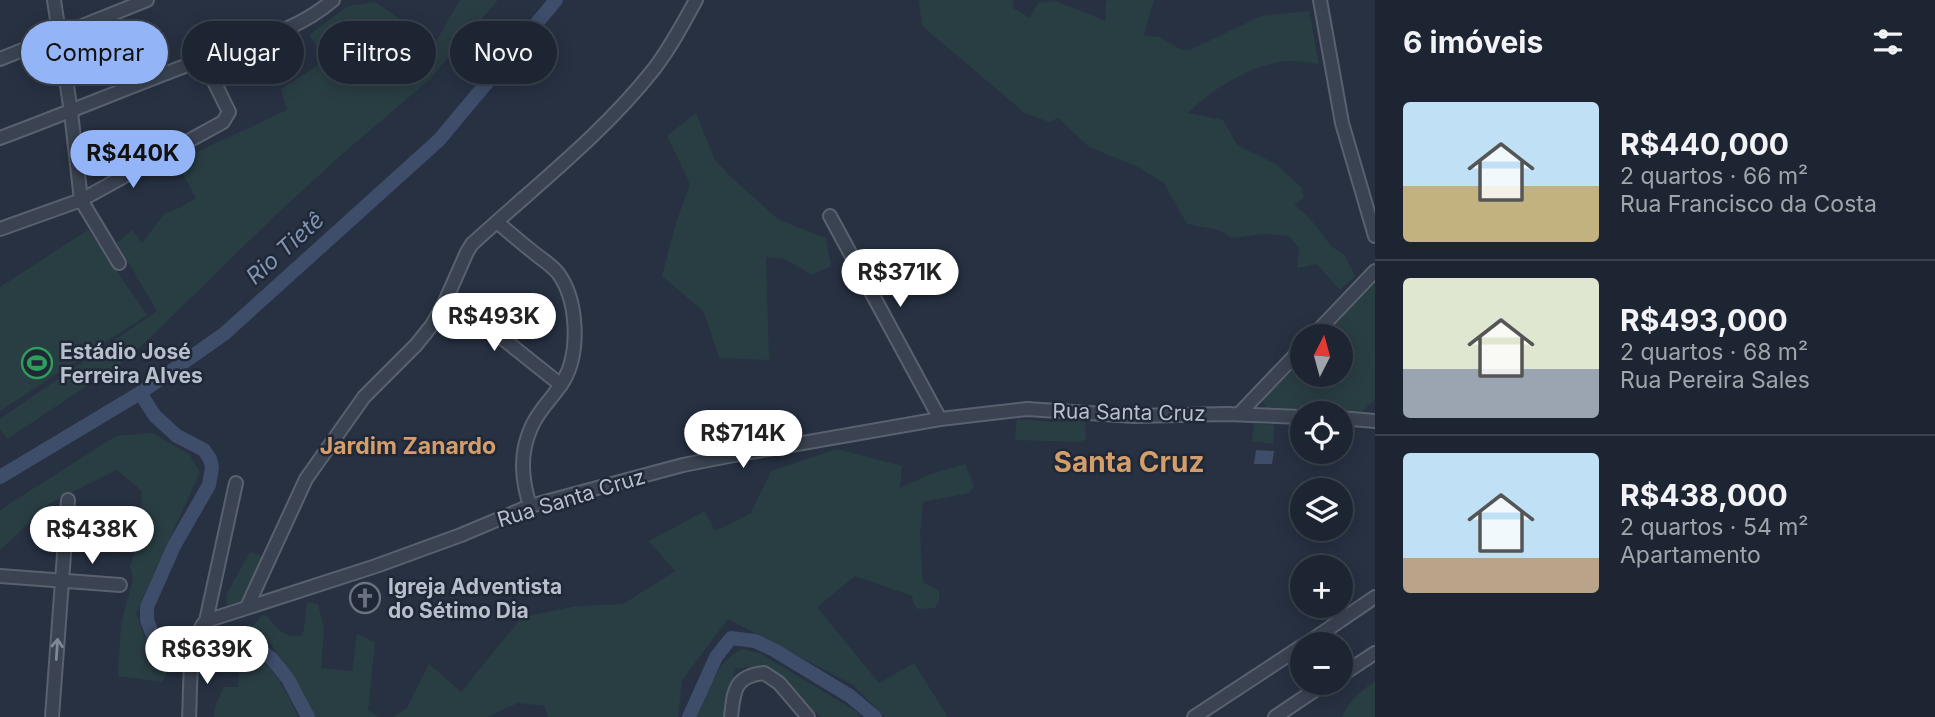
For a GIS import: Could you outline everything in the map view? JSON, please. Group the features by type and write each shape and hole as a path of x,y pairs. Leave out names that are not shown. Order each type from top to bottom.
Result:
{"street":[{"path":"54,0 58,21"},
{"path":"96,21 147,0"},
{"path":"302,21 333,0"},
{"path":"247,607 306,479 364,397 416,345 432,325 472,244 605,123 654,69 696,0"},
{"path":"1320,0 1342,122 1375,236"},
{"path":"0,59 21,51"},
{"path":"0,138 182,67"},
{"path":"67,84 81,200 119,263"},
{"path":"0,229 81,200 223,122 229,112 215,84"},
{"path":"830,216 940,419"},
{"path":"497,222 556,271 569,293 573,311 575,346 570,366 561,385 538,415 525,446 522,467 530,506"},
{"path":"1324,324 1373,273 1375,260"},
{"path":"448,295 561,385"},
{"path":"1239,414 1290,361"},
{"name":"Rua Santa Cruz","path":"206,621 376,566 530,506 721,457 940,419 1027,409 1134,416 1239,414 1290,416"},
{"path":"1353,419 1375,421"},
{"path":"189,717 194,652 202,625 206,621 236,483"},
{"path":"52,717 68,500"},
{"path":"0,576 120,585"},
{"path":"1326,632 1375,597"},
{"path":"1353,667 1375,653"},
{"path":"1194,717 1290,657"},
{"path":"731,717 738,685 745,677 764,673 779,683 808,717"},
{"path":"1275,717 1293,712 1311,695"}],"green space":[{"path":"460,0 498,0 480,21 450,21 450,55 436,72 436,41"},
{"path":"919,0 1014,0 1013,8 1030,18 1038,3 1055,1 1106,21 1108,0 1154,0 1144,35 1159,37 1180,49 1190,50 1261,16 1309,11 1319,64 1278,62 1249,71 1222,86 1188,113 1223,120 1237,145 1276,164 1302,188 1304,198 1294,205 1307,215 1332,247 1345,255 1355,276 1340,290 1317,264 1297,268 1299,248 1289,236 1263,234 1232,238 1219,230 1187,224 1164,183 1138,167 1089,147 1058,118 1049,122 1025,113 922,26"},
{"path":"375,2 403,21 328,21 348,6"},
{"path":"318,28 318,48 309,35"},
{"path":"318,65 318,84 425,84 280,211 129,358 7,439 0,429 0,419 157,311 117,243 132,230 142,243 165,213 196,198 176,162 287,110 281,89 289,84 304,84 304,74"},
{"path":"696,113 715,160 731,177 779,220 826,238 831,266 812,275 785,259 766,257 769,360 719,358 704,312 662,276 690,184 667,136"},
{"name":"Estádio José Ferreira Alves","path":"88,230 147,315 0,411 0,287"},
{"path":"1375,276 1375,399 1361,413 1353,413 1353,401 1290,401 1290,409 1267,408 1262,401 1263,395 1290,367 1290,387 1353,387 1353,324 1330,324"},
{"path":"1017,419 1085,421 1086,439 1080,442 1015,440"},
{"path":"1254,423 1274,425 1273,444 1252,441"},
{"path":"152,433 189,454 200,472 136,613 144,636 174,658 162,682 118,676 121,624 133,579 130,567 140,533 142,491 117,470 50,503 0,550 0,510 116,436"},
{"path":"837,449 902,466 900,488 931,474 965,464 974,486 969,493 923,502 920,534 923,582 939,591 935,608 918,609 912,596 855,576 817,607 879,683 914,663 948,717 885,717 853,685 728,619 682,680 678,717 548,717 545,706 518,703 487,717 393,717 407,708 429,664 461,692 522,617 577,606 623,604 675,571 649,541 705,511 715,531 751,513 771,471"},
{"path":"250,552 264,557 244,600 227,606 226,595"},
{"path":"307,602 318,604 324,629 321,668 352,671 357,634 375,642 368,710 379,717 315,717 305,696 270,643 236,636 216,636 224,625 250,627 262,615 267,616 287,635 303,635"},
{"path":"237,645 259,658 275,674 298,717 214,717 216,704 224,687 238,687 239,671 232,668 202,668 207,647"},
{"path":"742,649 759,653 856,711 861,717 821,717 762,665 735,669 726,717 697,717 719,670"},
{"path":"1375,682 1375,717 1342,717 1355,697"}],"water":[{"path":"1256,450 1274,451 1272,464 1254,464"}],"waterway":[{"name":"Rio Tietê","path":"0,477 140,393 224,334 439,140 556,0"},
{"path":"140,393 155,416 177,436 204,450 212,467 209,485 174,546 147,607 147,620 153,636 162,643 223,639 238,640 254,646 272,659 288,679 308,717"},
{"path":"689,717 716,657 731,638 755,641 774,650 850,696 875,717"}],"place":[{"name":"Estádio José Ferreira Alves","path":"37,363"},
{"name":"Igreja Adventista do Sétimo Dia","path":"365,598"}],"district":[{"name":"Jardim Zanardo","path":"408,446"},
{"name":"Santa Cruz","path":"1129,462"}]}
